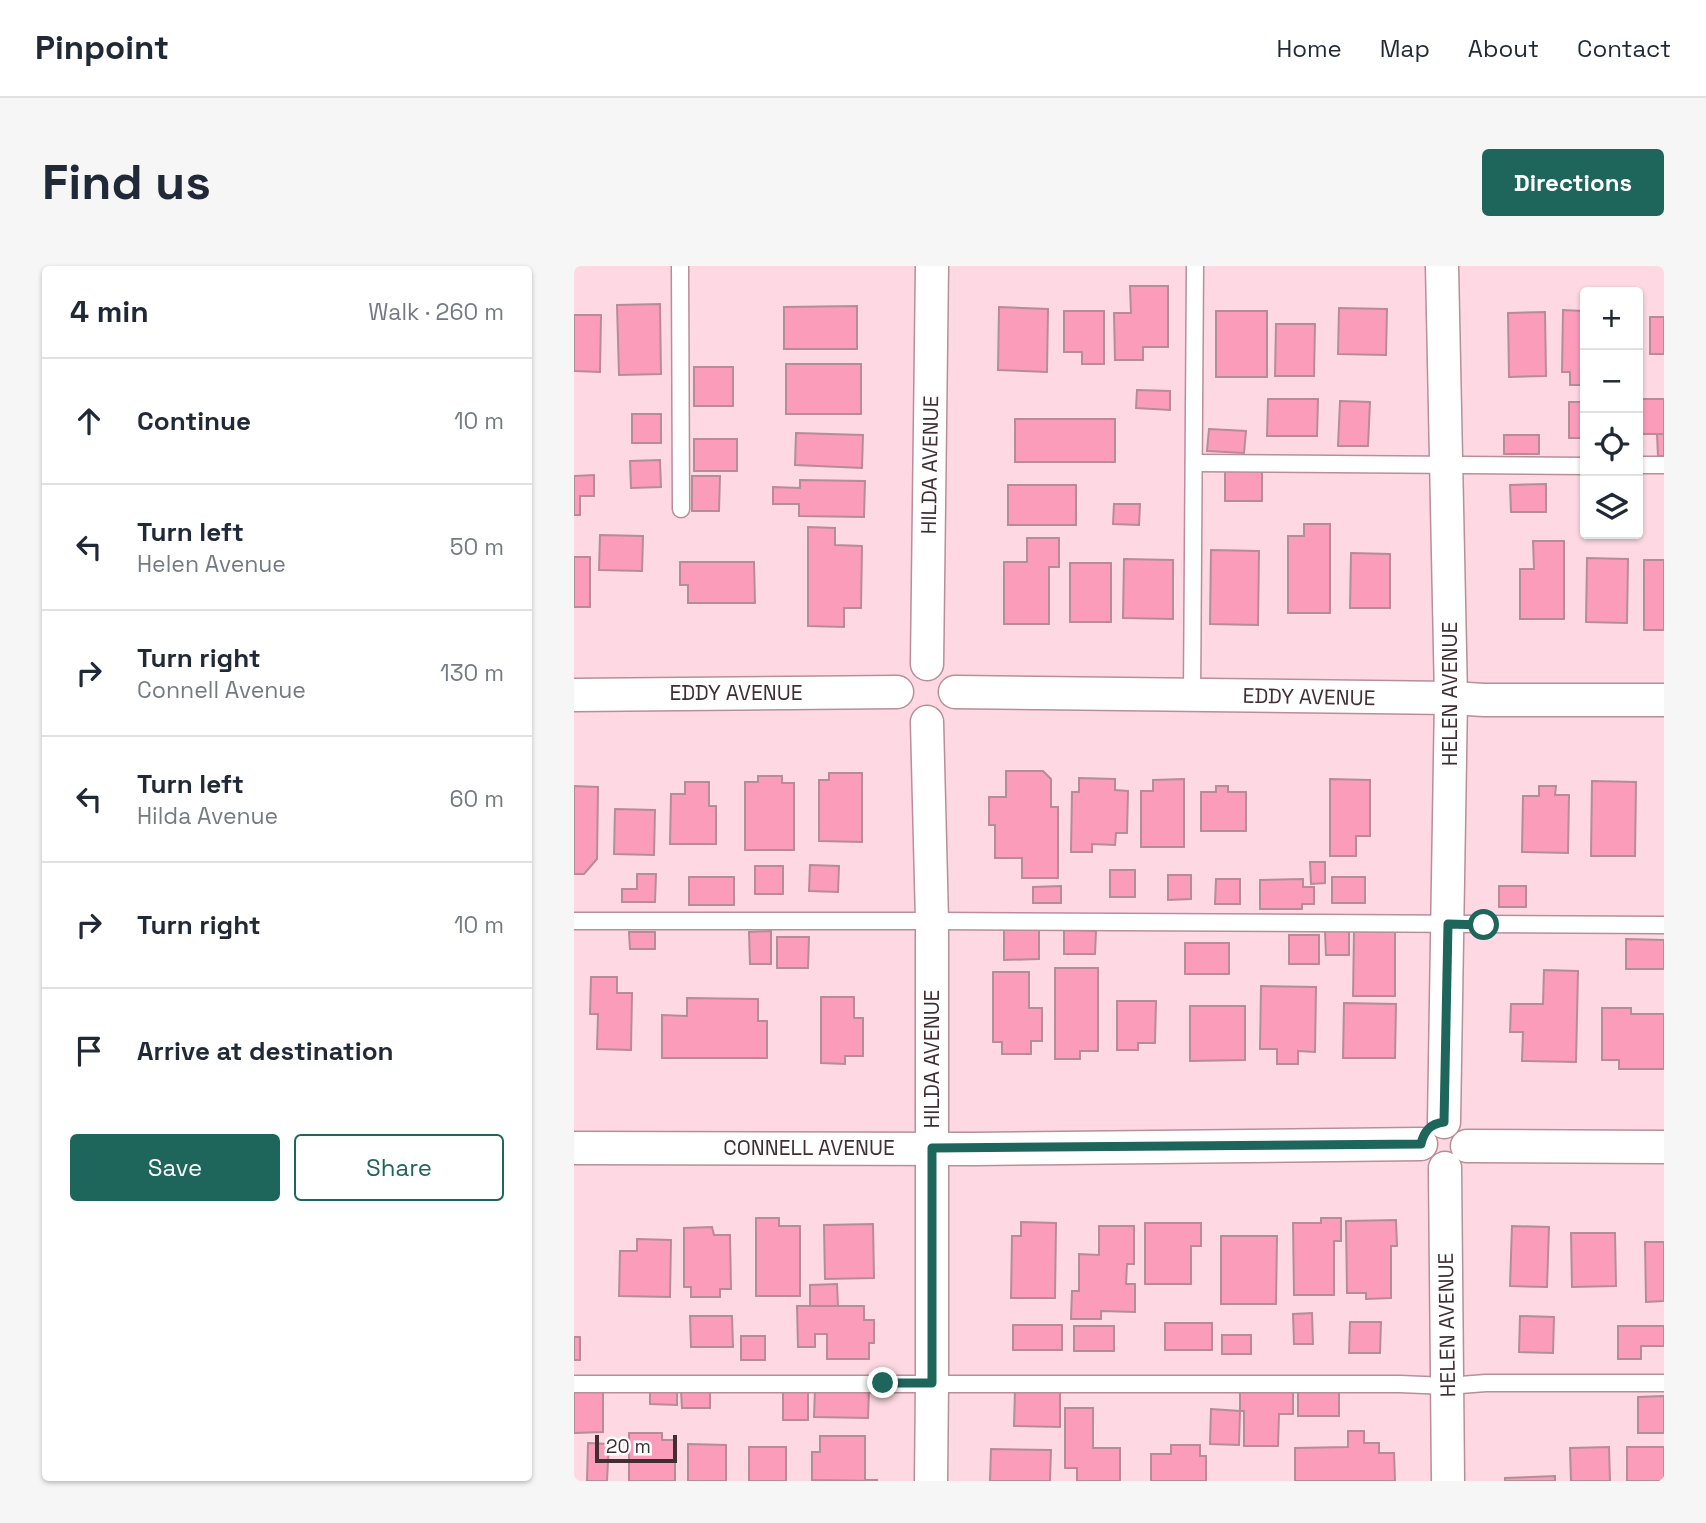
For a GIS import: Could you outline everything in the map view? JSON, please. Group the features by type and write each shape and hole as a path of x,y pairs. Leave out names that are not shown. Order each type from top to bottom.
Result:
{"street":[{"name":"HILDA AVENUE","path":"927,664 932,266"},
{"name":"HELEN AVENUE","path":"1442,266 1451,698 1444,1122"},
{"path":"927,664 946,672 955,692 952,706 947,713 939,719 927,722 911,718 903,711 897,692 904,674 911,668 927,664"},
{"name":"EDDY AVENUE","path":"574,695 897,692"},
{"name":"EDDY AVENUE","path":"955,692 1664,700"},
{"name":"HILDA AVENUE","path":"927,722 932,921 931,1481"},
{"path":"1444,1122 1457,1125 1466,1138 1467,1146 1462,1160 1445,1168 1435,1166 1424,1157 1421,1144 1427,1129 1444,1122"},
{"name":"CONNELL AVENUE","path":"574,1148 1421,1144"},
{"path":"1467,1146 1664,1147"},
{"name":"HELEN AVENUE","path":"1445,1168 1448,1481"}],"lane":[{"path":"680,266 681,509"},
{"path":"1192,696 1195,266"},
{"path":"1194,463 1580,466"},
{"path":"1643,466 1664,465"},
{"path":"574,921 1664,925"},
{"path":"574,1384 1664,1383"}],"building":[{"path":"1130,286 1168,286 1168,347 1143,347 1143,360 1115,360 1114,313 1131,313"},
{"path":"660,304 661,374 619,375 617,305"},
{"path":"857,306 857,349 784,349 784,307"},
{"path":"999,307 1048,309 1047,372 998,370"},
{"path":"1339,308 1387,309 1386,355 1338,354"},
{"path":"1563,310 1580,311 1580,385 1570,385 1570,372 1562,372"},
{"path":"1064,311 1104,311 1104,364 1082,364 1082,352 1064,352"},
{"path":"1216,311 1267,311 1267,377 1216,377"},
{"path":"1545,312 1546,376 1509,377 1508,313"},
{"path":"574,315 601,315 600,372 574,371"},
{"path":"1650,317 1664,317 1664,354 1650,354"},
{"path":"1276,324 1315,324 1314,376 1275,376"},
{"path":"786,364 861,364 861,414 786,414"},
{"path":"694,367 733,367 733,406 694,406"},
{"path":"1137,390 1170,391 1170,410 1136,408"},
{"path":"1268,399 1318,399 1317,436 1267,436"},
{"path":"1643,399 1664,399 1664,434 1643,434"},
{"path":"1340,401 1370,402 1368,446 1338,446"},
{"path":"1569,402 1580,402 1580,438 1569,438"},
{"path":"632,414 661,414 661,443 632,443"},
{"path":"1015,419 1115,419 1115,462 1015,462"},
{"path":"1209,429 1246,431 1244,453 1207,451"},
{"path":"796,433 863,435 862,468 795,465"},
{"path":"1657,434 1664,434 1664,456 1658,456"},
{"path":"1504,435 1539,435 1539,454 1504,454"},
{"path":"694,439 737,439 737,471 694,471"},
{"path":"660,460 661,487 631,488 630,461"},
{"path":"1225,471 1262,471 1262,501 1225,501"},
{"path":"594,475 594,496 580,496 580,515 574,515 574,476"},
{"path":"692,476 720,476 719,511 692,511"},
{"path":"800,480 865,481 864,517 799,516 799,504 773,504 773,487 800,488"},
{"path":"1546,484 1546,512 1511,512 1510,485"},
{"path":"1008,485 1076,485 1076,525 1008,525"},
{"path":"1114,504 1140,504 1139,525 1113,524"},
{"path":"1304,524 1330,524 1330,613 1288,613 1288,536 1304,536"},
{"path":"808,527 835,528 835,545 862,546 861,608 844,608 844,627 808,626"},
{"path":"600,535 643,536 642,571 599,570"},
{"path":"1027,538 1059,538 1059,567 1049,567 1049,624 1004,624 1004,562 1027,562"},
{"path":"1533,541 1564,541 1564,619 1520,619 1520,569 1534,569"},
{"path":"1211,550 1259,551 1258,625 1210,624"},
{"path":"1351,553 1390,554 1390,608 1350,608"},
{"path":"574,557 590,557 590,607 574,607"},
{"path":"1587,558 1628,559 1627,623 1586,622"},
{"path":"1124,559 1173,560 1173,619 1123,618"},
{"path":"1644,560 1664,560 1664,630 1644,630"},
{"path":"680,562 754,562 755,603 688,603 688,585 680,585"},
{"path":"1070,563 1111,563 1111,622 1070,622"},
{"path":"1006,771 1043,771 1051,779 1051,807 1058,807 1058,878 1022,878 1022,858 995,858 995,825 989,825 989,797 1006,797"},
{"path":"829,773 862,773 862,842 819,841 819,780 829,780"},
{"path":"758,776 782,776 782,783 794,783 794,850 745,850 745,782 758,782"},
{"path":"1079,778 1115,779 1115,790 1128,791 1127,833 1116,833 1115,845 1092,844 1092,852 1071,852 1072,792 1079,792"},
{"path":"1184,779 1184,847 1141,847 1141,791 1153,791 1153,780"},
{"path":"1330,779 1370,780 1370,836 1356,836 1356,856 1330,856"},
{"path":"1592,781 1636,782 1635,856 1591,856"},
{"path":"685,782 709,782 709,806 716,806 716,844 670,844 671,794 685,794"},
{"path":"574,786 598,787 597,859 584,874 574,874"},
{"path":"1216,786 1228,786 1228,792 1246,792 1246,831 1201,831 1201,792 1216,792"},
{"path":"1539,786 1556,786 1555,795 1569,795 1568,853 1522,852 1523,796 1539,796"},
{"path":"615,809 655,810 654,855 614,854"},
{"path":"1310,862 1325,862 1325,883 1311,884"},
{"path":"810,865 839,866 838,892 809,891"},
{"path":"755,866 783,866 783,894 755,894"},
{"path":"1110,870 1135,870 1135,897 1110,897"},
{"path":"637,874 656,874 655,902 622,902 622,889 637,889"},
{"path":"1168,875 1191,875 1191,899 1168,900"},
{"path":"689,877 734,877 734,905 689,905"},
{"path":"1332,877 1365,877 1365,903 1332,903"},
{"path":"1216,879 1240,879 1240,904 1215,904"},
{"path":"1303,879 1303,887 1314,887 1314,904 1302,904 1302,909 1260,909 1260,880"},
{"path":"1061,886 1061,903 1033,903 1033,887"},
{"path":"1499,886 1526,886 1526,907 1499,907"},
{"path":"1004,930 1039,930 1039,959 1004,960"},
{"path":"1064,930 1096,931 1095,954 1064,954"},
{"path":"771,931 771,964 750,964 749,932"},
{"path":"1325,931 1349,931 1349,955 1326,955"},
{"path":"1354,931 1395,932 1395,996 1353,996"},
{"path":"629,932 655,932 655,949 630,949"},
{"path":"1289,935 1319,935 1319,964 1289,964"},
{"path":"777,937 809,937 808,968 777,968"},
{"path":"1626,939 1664,940 1664,969 1626,969"},
{"path":"1185,943 1229,943 1229,974 1185,974"},
{"path":"1055,968 1098,968 1098,1051 1080,1051 1080,1059 1055,1059"},
{"path":"1544,970 1578,971 1576,1062 1522,1061 1523,1032 1510,1032 1511,1004 1543,1004"},
{"path":"993,972 1029,972 1029,1008 1042,1008 1042,1041 1031,1041 1031,1054 1002,1054 1002,1042 993,1042"},
{"path":"591,977 617,977 617,993 632,993 631,1050 597,1049 598,1014 590,1014"},
{"path":"1261,986 1316,987 1315,1052 1298,1051 1298,1064 1277,1064 1277,1049 1260,1049"},
{"path":"821,997 854,997 854,1018 863,1018 863,1056 845,1056 845,1064 821,1063"},
{"path":"687,998 758,999 758,1021 767,1021 767,1058 662,1058 662,1015 687,1016"},
{"path":"1117,1001 1156,1001 1155,1043 1138,1043 1138,1050 1117,1050"},
{"path":"1344,1003 1396,1004 1395,1058 1343,1058"},
{"path":"1190,1006 1245,1006 1245,1060 1190,1061"},
{"path":"1602,1008 1631,1008 1631,1014 1664,1014 1664,1069 1619,1069 1619,1060 1602,1060"},
{"path":"756,1218 779,1218 779,1226 800,1226 800,1296 756,1296"},
{"path":"1321,1218 1341,1218 1341,1241 1334,1241 1334,1295 1294,1295 1293,1223 1321,1223"},
{"path":"1396,1220 1397,1246 1391,1246 1391,1298 1366,1299 1366,1293 1347,1293 1346,1221"},
{"path":"1021,1222 1056,1223 1055,1298 1011,1298 1012,1236 1021,1236"},
{"path":"1145,1223 1201,1223 1201,1246 1191,1246 1191,1284 1145,1284"},
{"path":"873,1224 874,1278 825,1279 824,1225"},
{"path":"1099,1226 1134,1226 1134,1264 1127,1264 1126,1284 1135,1284 1135,1312 1101,1311 1101,1319 1071,1319 1072,1291 1079,1291 1079,1254 1099,1255"},
{"path":"1512,1226 1549,1227 1547,1287 1510,1286"},
{"path":"712,1227 714,1235 730,1235 731,1289 720,1289 720,1297 691,1297 691,1287 684,1287 684,1228"},
{"path":"1571,1233 1615,1233 1616,1286 1572,1287"},
{"path":"1221,1236 1277,1236 1276,1304 1221,1304"},
{"path":"637,1239 671,1240 670,1297 619,1296 620,1251 637,1251"},
{"path":"1645,1242 1664,1242 1664,1301 1646,1302"},
{"path":"837,1284 838,1306 810,1307 810,1285"},
{"path":"797,1306 864,1306 864,1320 874,1320 874,1343 869,1343 869,1359 827,1359 827,1334 815,1334 815,1347 798,1347"},
{"path":"1312,1313 1313,1344 1294,1344 1293,1314"},
{"path":"690,1316 732,1316 733,1347 691,1347"},
{"path":"1520,1316 1554,1317 1553,1353 1519,1352"},
{"path":"1350,1322 1381,1322 1380,1353 1349,1353"},
{"path":"1165,1323 1212,1323 1212,1350 1165,1350"},
{"path":"1013,1325 1062,1325 1062,1350 1013,1350"},
{"path":"1074,1326 1114,1326 1114,1351 1074,1351"},
{"path":"1618,1326 1664,1326 1664,1346 1641,1346 1641,1359 1618,1359"},
{"path":"1222,1335 1251,1335 1251,1354 1222,1354"},
{"path":"741,1336 765,1336 765,1360 741,1360"},
{"path":"574,1337 580,1337 580,1360 574,1360"},
{"path":"1240,1387 1293,1387 1293,1414 1279,1414 1278,1446 1244,1446 1244,1411 1240,1411"},
{"path":"815,1389 869,1390 868,1418 814,1417"},
{"path":"1015,1389 1060,1390 1060,1427 1014,1426"},
{"path":"783,1390 808,1390 808,1420 783,1420"},
{"path":"603,1391 603,1432 574,1433 574,1392"},
{"path":"681,1391 710,1391 710,1408 682,1408"},
{"path":"650,1392 677,1392 677,1405 650,1404"},
{"path":"1298,1392 1339,1392 1339,1416 1298,1416"},
{"path":"1664,1396 1664,1433 1638,1433 1638,1397"},
{"path":"1065,1408 1093,1408 1093,1448 1120,1448 1120,1481 1077,1481 1077,1468 1065,1468"},
{"path":"1211,1409 1240,1411 1239,1445 1210,1444"},
{"path":"1348,1431 1364,1431 1364,1443 1379,1443 1379,1453 1394,1453 1395,1481 1295,1481 1295,1448 1348,1447"},
{"path":"629,1433 662,1433 662,1440 675,1440 675,1481 629,1481"},
{"path":"820,1436 865,1436 865,1480 877,1481 812,1480 812,1452 820,1452"},
{"path":"588,1443 609,1444 607,1481 587,1481"},
{"path":"688,1444 726,1445 726,1481 688,1481"},
{"path":"1171,1445 1200,1445 1200,1456 1206,1456 1206,1481 1151,1481 1151,1454 1171,1454"},
{"path":"749,1447 786,1447 786,1481 749,1481"},
{"path":"1609,1447 1610,1481 1571,1481 1570,1448"},
{"path":"1627,1447 1664,1447 1664,1481 1627,1481"},
{"path":"991,1449 1051,1450 1050,1481 990,1481"},
{"path":"1555,1476 1555,1481 1505,1481 1505,1478"}],"route":[{"path":"883,1383 932,1383 932,1148 1421,1144 1427,1129 1444,1122 1448,924 1484,925"}]}
